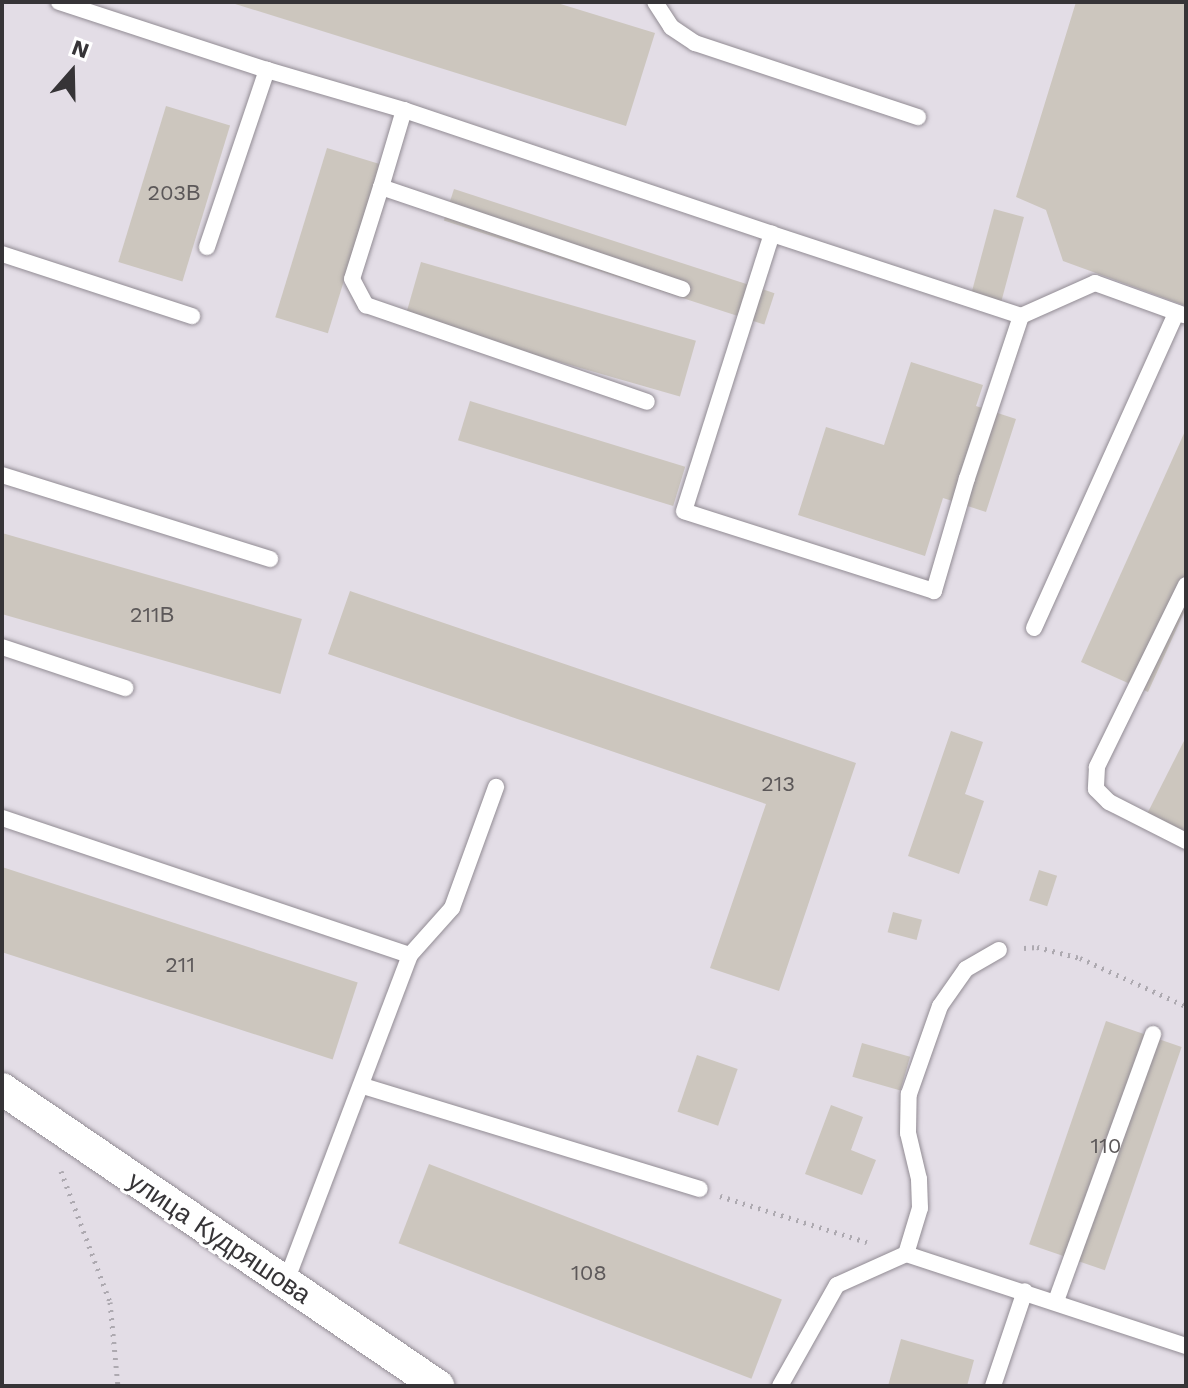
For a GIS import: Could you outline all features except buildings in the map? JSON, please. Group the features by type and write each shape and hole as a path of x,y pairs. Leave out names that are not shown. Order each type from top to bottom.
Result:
{"street":[{"name":"улица Кудряшова","path":"2,1089 438,1386"}],"lane":[{"path":"59,2 267,70 404,110 1021,316 1095,283 1181,314 1034,628"},
{"path":"655,2 671,27 695,43 918,117"},
{"path":"207,247 267,70"},
{"path":"404,110 352,279 366,305 647,402"},
{"path":"381,187 682,289"},
{"path":"772,234 684,511 699,516 934,591 967,478 1021,316"},
{"path":"2,254 192,316"},
{"path":"2,475 270,559"},
{"path":"1186,585 1097,767 1096,789 1109,802 1186,841"},
{"path":"2,647 125,688"},
{"path":"285,1284 363,1086 410,955 452,908 496,787"},
{"path":"2,818 410,955"},
{"path":"906,1254 920,1208 919,1179 908,1133 909,1094 940,1006 966,969 999,950"},
{"path":"1056,1301 1153,1034"},
{"path":"363,1086 700,1189"},
{"path":"780,1386 837,1285 906,1254 1186,1346"},
{"path":"993,1386 1025,1291"}],"path":[{"path":"999,950 1037,947 1080,958 1186,1006"},
{"path":"57,1160 110,1302 118,1386"},
{"path":"700,1189 906,1254"}]}
